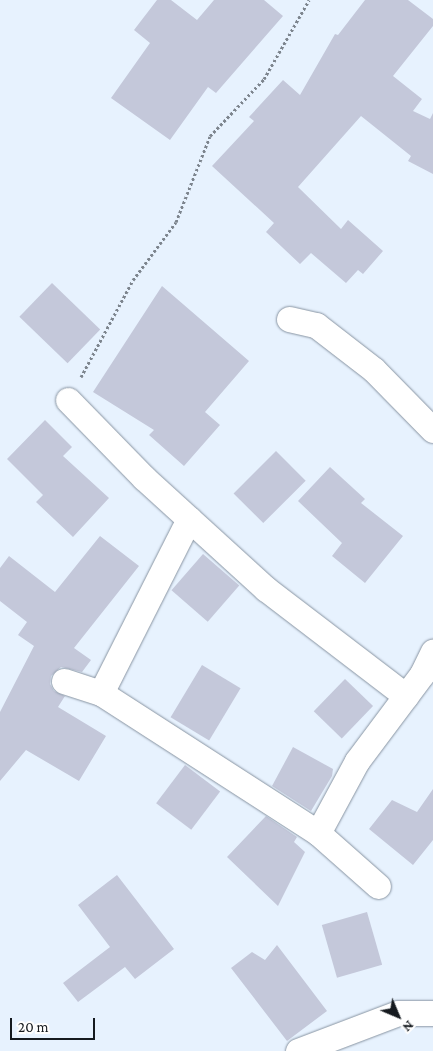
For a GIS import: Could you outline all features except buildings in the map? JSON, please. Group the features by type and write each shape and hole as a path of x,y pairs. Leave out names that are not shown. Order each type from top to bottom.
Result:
{"street":[{"path":"289,319 316,325 367,364 433,430"},
{"path":"68,400 189,518 266,589 406,696"},
{"path":"101,693 189,518"},
{"path":"318,834 357,761 422,674 433,651"},
{"path":"64,681 101,693 318,834 378,886"},
{"path":"298,1051 398,1013 433,1013"}],"path":[{"path":"68,400 133,280 176,222 210,136 264,79 309,0"}]}
